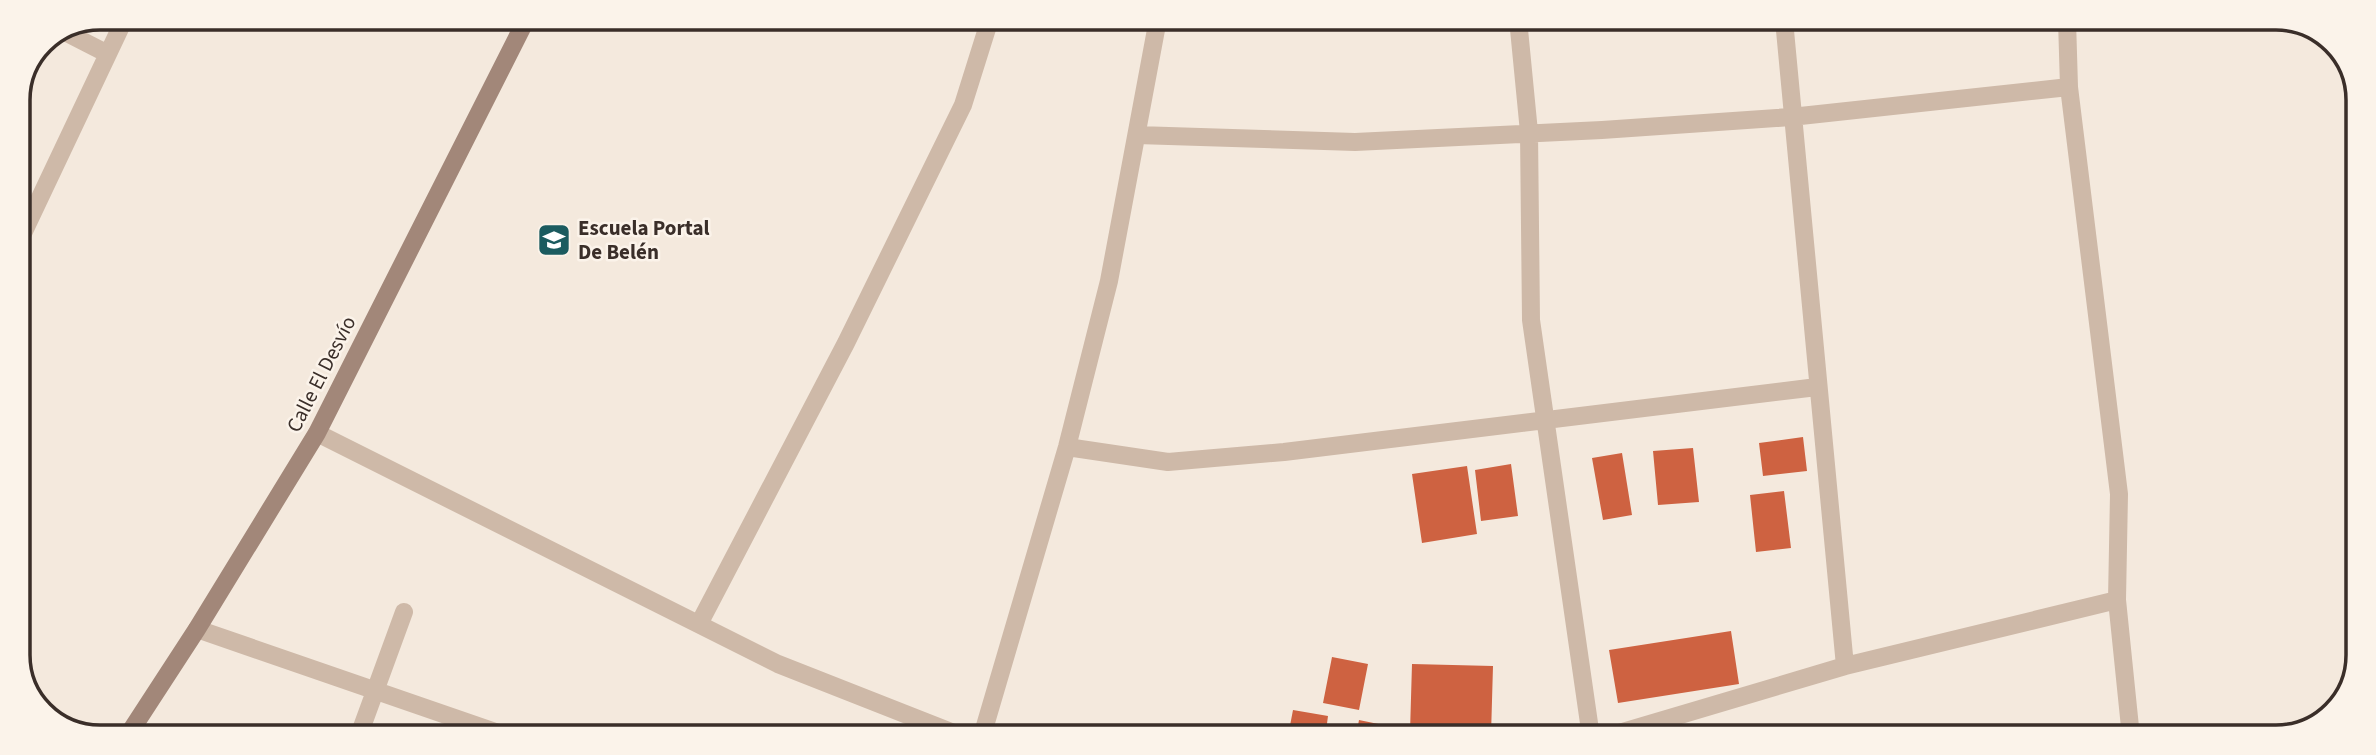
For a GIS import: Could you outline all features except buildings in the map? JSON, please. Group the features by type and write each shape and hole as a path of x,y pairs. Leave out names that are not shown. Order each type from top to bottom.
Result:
{"street":[{"path":"30,211 118,30"},
{"name":"Calle El Desvío","path":"135,725 197,629 317,433 521,30"},
{"path":"699,624 846,343 963,105 987,30"},
{"path":"985,725 1067,447 1109,281 1156,30"},
{"path":"1519,30 1529,131 1531,320 1548,418 1589,725"},
{"path":"1785,30 1844,666"},
{"path":"2067,30 2069,87 2119,494 2117,600 2129,725"},
{"path":"72,36 106,53"},
{"path":"1137,135 1355,142 1791,117 2069,87"},
{"path":"1067,447 1168,461 1284,452 1817,387"},
{"path":"317,433 778,664 933,725"},
{"path":"1646,725 1844,666 2117,600"},
{"path":"363,725 404,612"},
{"path":"197,629 475,725"}],"place":[{"name":"Escuela Portal De Belén","path":"554,240"}]}
